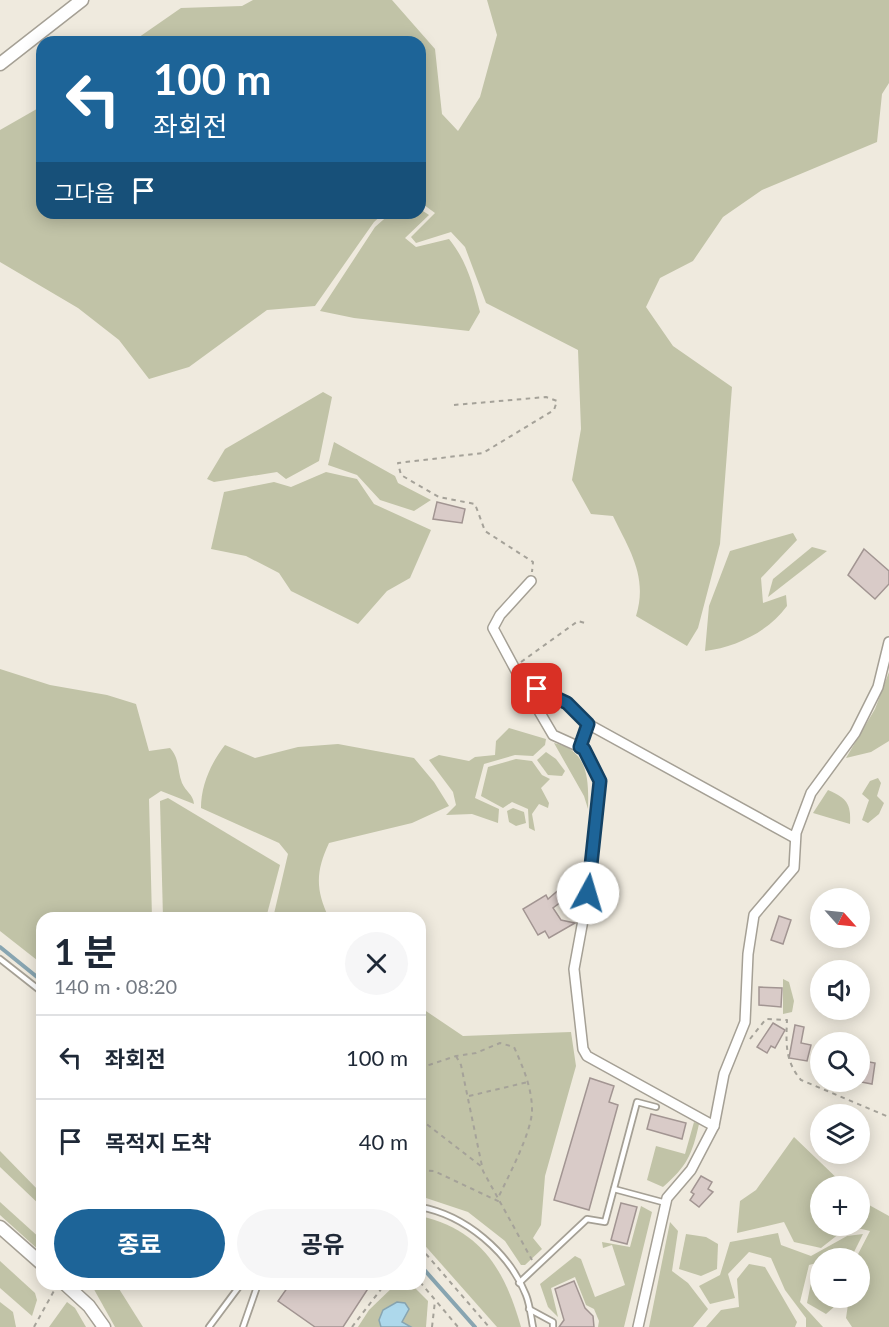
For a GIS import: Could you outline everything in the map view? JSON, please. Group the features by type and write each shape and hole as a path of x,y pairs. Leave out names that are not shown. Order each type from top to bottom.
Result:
{"main road":[{"path":"0,64 82,0"},
{"path":"0,1227 36,1259"},
{"path":"72,1290 89,1306 104,1327"}],"street":[{"path":"531,580 500,615 494,628 553,735 584,749 600,781 588,893 574,969 583,1049 587,1056 714,1126"},
{"path":"638,1327 666,1203 691,1170 714,1126 724,1074 745,1022 748,954 754,915 794,868 795,838 811,793 855,733 878,687 889,642"},
{"path":"522,682 567,703 588,724 795,838"},
{"path":"580,747 588,724"}],"lane":[{"path":"0,959 36,987"},
{"path":"519,1283 587,1219 605,1222 638,1102 656,1107"},
{"path":"614,1189 666,1203"},
{"path":"426,1208 434,1209 475,1230 508,1262 519,1283 533,1327"},
{"path":"209,1327 237,1290"},
{"path":"243,1327 256,1290"},
{"path":"529,1309 553,1322 553,1327"}],"path":[{"path":"454,405 546,397 556,401 554,410 483,453 398,463 401,475 439,497 475,504 485,531 533,562 531,580"},
{"path":"514,667 578,621 585,623"},
{"path":"736,1044 749,1039 766,1018 787,1020 786,1053 792,1068 801,1080 889,1116"},
{"path":"426,1066 456,1056 476,1053 500,1043 514,1047 528,1082 533,1112 516,1160 498,1198"},
{"path":"456,1056 461,1065 482,1167 536,1267"},
{"path":"468,1096 528,1082"},
{"path":"426,1124 482,1167"},
{"path":"426,1170 435,1171 500,1202"},
{"path":"426,1254 489,1327"},
{"path":"426,1289 458,1327"},
{"path":"34,1327 54,1290"},
{"path":"352,1327 380,1290"},
{"path":"432,1327 435,1301"}],"green space":[{"path":"253,0 392,0 424,36 141,36 181,8 242,6"},
{"path":"487,0 889,0 889,83 882,94 877,142 762,190 723,217 693,261 660,278 646,307 673,346 732,387 720,544 698,628 687,646 636,616 640,589 635,564 625,541 613,516 591,514 572,480 581,429 578,350 486,303 465,247 451,232 416,243 411,237 435,213 426,206 426,39 435,49 442,114 458,131 480,97 497,35"},
{"path":"36,109 36,219 377,219 315,306 267,310 189,367 149,379 119,340 78,308 0,262 0,130"},
{"path":"384,219 425,219 405,238 416,247 449,239 469,274 480,312 469,331 354,318 320,311 375,227"},
{"path":"323,392 332,397 319,461 286,479 277,472 214,482 207,479 225,449"},
{"path":"334,442 395,476 398,483 431,500 414,511 380,500 357,475 328,465"},
{"path":"326,472 357,479 374,504 431,530 410,578 387,591 358,624 291,591 279,573 246,556 211,549 224,492 274,482 291,487"},
{"path":"793,533 797,540 761,578 763,603 786,595 787,606 761,631 740,642 705,651 709,606 730,551"},
{"path":"812,547 827,551 768,597 773,579"},
{"path":"0,669 50,685 107,695 136,704 149,751 170,748 177,760 182,783 194,804 161,791 149,799 152,912 36,912 36,959 0,931"},
{"path":"889,672 889,741 871,752 846,758 875,709"},
{"path":"509,728 546,739 545,745 533,756 515,755 484,764 475,798 499,809 498,823 472,814 446,815 456,805 453,792 429,760 439,755 469,761 475,757 495,755 496,741"},
{"path":"554,743 574,752 580,759 587,777 588,809 584,796"},
{"path":"338,744 414,758 434,782 449,806 412,823 329,843 322,862 319,880 319,889 326,912 274,912 288,854 279,843 201,808 208,775 225,745 255,758 298,747"},
{"path":"546,752 556,759 565,771 562,776 548,775 537,760"},
{"path":"516,759 532,761 542,775 550,779 541,788 549,803 548,808 539,804 532,814 535,831 529,828 528,809 512,802 503,808 481,796 488,767"},
{"path":"878,778 881,783 877,796 884,803 879,814 868,823 862,820 869,800 862,794 870,781"},
{"path":"828,790 846,802 850,811 850,824 813,813"},
{"path":"168,798 280,865 268,912 163,912 160,801"},
{"path":"513,808 524,812 526,823 516,826 509,822 507,811"},
{"path":"783,979 789,982 794,1001 792,1012 783,1014"},
{"path":"426,1011 463,1036 571,1032 576,1066 545,1176 541,1225 533,1238 542,1249 525,1265 521,1265 505,1241 468,1212 426,1198"},
{"path":"694,1122 699,1124 694,1144 678,1173 663,1187 647,1180 656,1146 685,1154"},
{"path":"794,1137 810,1152 810,1164 822,1164 835,1176 810,1176 810,1236 836,1236 821,1248 794,1242 784,1222 737,1233 740,1201 756,1190"},
{"path":"0,1151 36,1188 36,1201 0,1167"},
{"path":"0,1202 36,1235 36,1248 0,1215"},
{"path":"641,1206 652,1212 624,1327 598,1327 599,1321 594,1309 586,1305 575,1277 551,1288 558,1317 548,1307 540,1284 575,1256 581,1259 595,1297 625,1285 612,1245 603,1248 602,1242 630,1247"},
{"path":"870,1206 889,1216 889,1327 852,1327 846,1318 848,1308 870,1308 870,1248 861,1248 867,1236 870,1236"},
{"path":"426,1218 441,1222 475,1242 498,1271 515,1306 521,1327 497,1327 426,1247"},
{"path":"670,1222 678,1231 672,1271 688,1283 708,1309 693,1327 649,1327"},
{"path":"778,1233 781,1245 810,1256 810,1265 800,1302 823,1327 806,1327 806,1318 785,1290 771,1258 749,1252 728,1274 735,1298 710,1304 699,1286 720,1275 730,1242"},
{"path":"686,1234 706,1237 718,1244 717,1269 701,1276 679,1269"},
{"path":"847,1236 862,1236 856,1248 825,1248"},
{"path":"0,1261 35,1293 37,1300 32,1316 0,1288"},
{"path":"749,1264 765,1267 797,1322 795,1327 706,1327 721,1310 739,1307 737,1279"},
{"path":"810,1288 810,1305 807,1303"},
{"path":"94,1290 120,1290 143,1327 115,1327"},
{"path":"390,1290 417,1290 428,1301 426,1327 358,1327 369,1310"},
{"path":"0,1302 13,1312 16,1327 0,1327"},
{"path":"67,1302 75,1308 86,1327 49,1327"},
{"path":"816,1308 833,1308 826,1314"}],"water":[{"path":"397,1302 405,1303 409,1309 402,1322 411,1327 381,1327 379,1320 383,1310"}],"building":[{"path":"437,502 465,509 462,523 433,519"},
{"path":"864,549 889,571 889,584 875,599 848,575"},
{"path":"562,887 569,896 553,908 561,920 575,923 549,938 545,931 538,935 523,909 546,895 548,899"},
{"path":"779,916 791,920 783,944 771,940"},
{"path":"759,987 782,988 781,1007 759,1005"},
{"path":"773,1023 785,1030 775,1048 771,1046 767,1053 757,1047"},
{"path":"795,1025 804,1027 801,1043 810,1045 807,1061 789,1058"},
{"path":"870,1062 875,1063 872,1084 870,1084"},
{"path":"590,1078 614,1086 609,1102 618,1105 589,1210 554,1200"},
{"path":"651,1114 686,1123 682,1139 647,1129"},
{"path":"701,1176 712,1182 708,1189 713,1192 699,1207 690,1200 694,1194 691,1192"},
{"path":"621,1203 637,1207 627,1244 611,1240"},
{"path":"574,1281 585,1308 593,1316 594,1327 559,1327 564,1320 555,1289"},
{"path":"286,1290 367,1290 343,1327 315,1327 278,1301"}],"waterway":[{"path":"0,947 36,976"},
{"path":"426,1272 475,1327"}],"route":[{"path":"537,689 567,703 588,724 580,747 584,749 600,781 588,893"}]}
